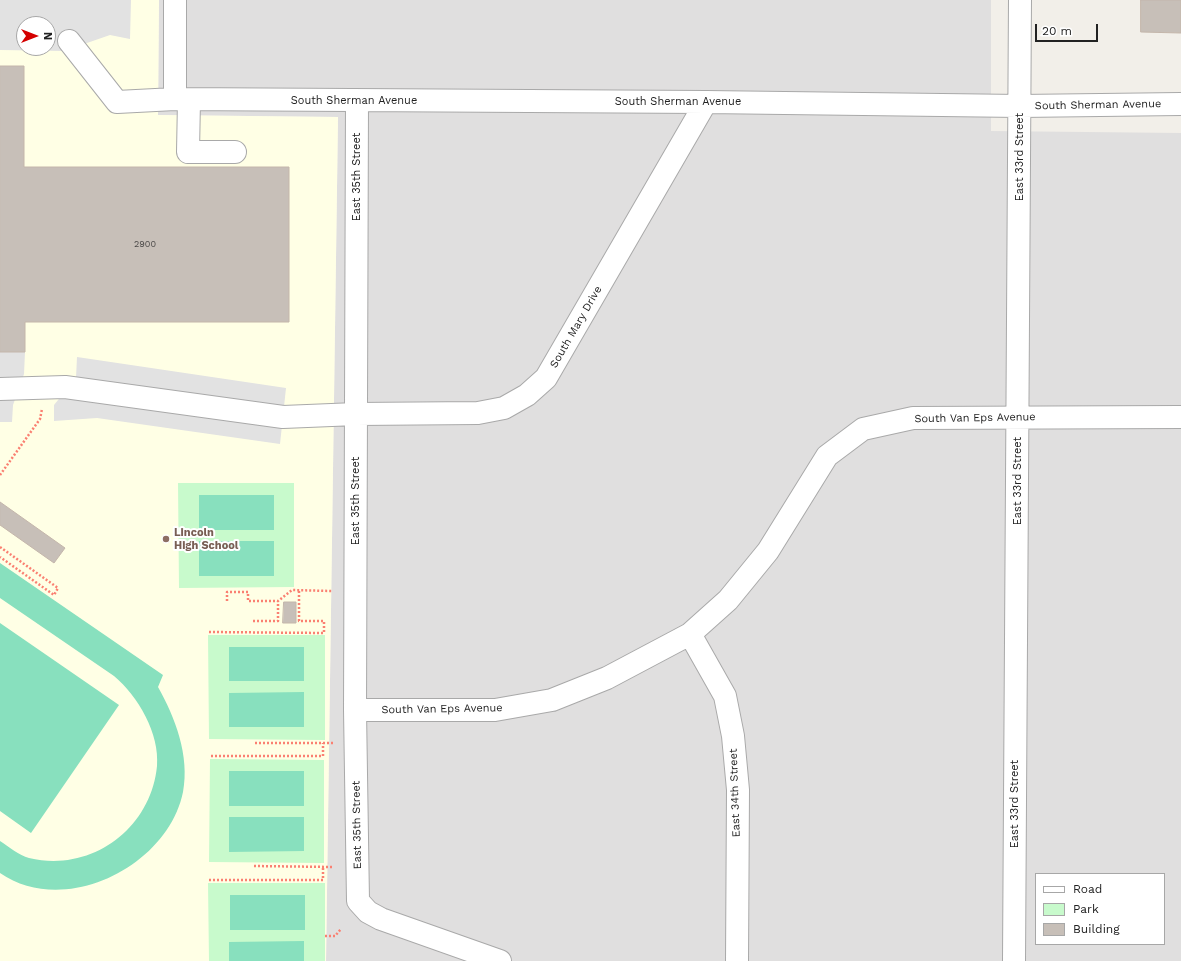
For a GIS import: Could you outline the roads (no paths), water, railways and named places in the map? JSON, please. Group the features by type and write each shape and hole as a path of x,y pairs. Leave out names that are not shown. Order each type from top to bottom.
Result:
{"street":[{"path":"176,0 182,99 188,152 235,152"},
{"name":"East 33rd Street","path":"1014,961 1020,0"},
{"name":"South Sherman Avenue","path":"69,41 117,102 182,99 706,102 1020,106 1181,104"},
{"name":"East 35th Street","path":"357,101 356,710 358,901 368,912 381,919 500,961"},
{"name":"South Mary Drive","path":"0,389 65,386 283,417 356,414 478,413 504,408 527,395 546,378 706,102"},
{"name":"South Van Eps Avenue","path":"356,710 495,710 552,700 607,678 690,634 728,600 768,551 827,456 863,429 913,418 1181,417"},
{"name":"East 34th Street","path":"690,634 725,696 733,736 738,790 737,961"}],"place":[{"name":"Lincoln High School","path":"166,539"}]}
